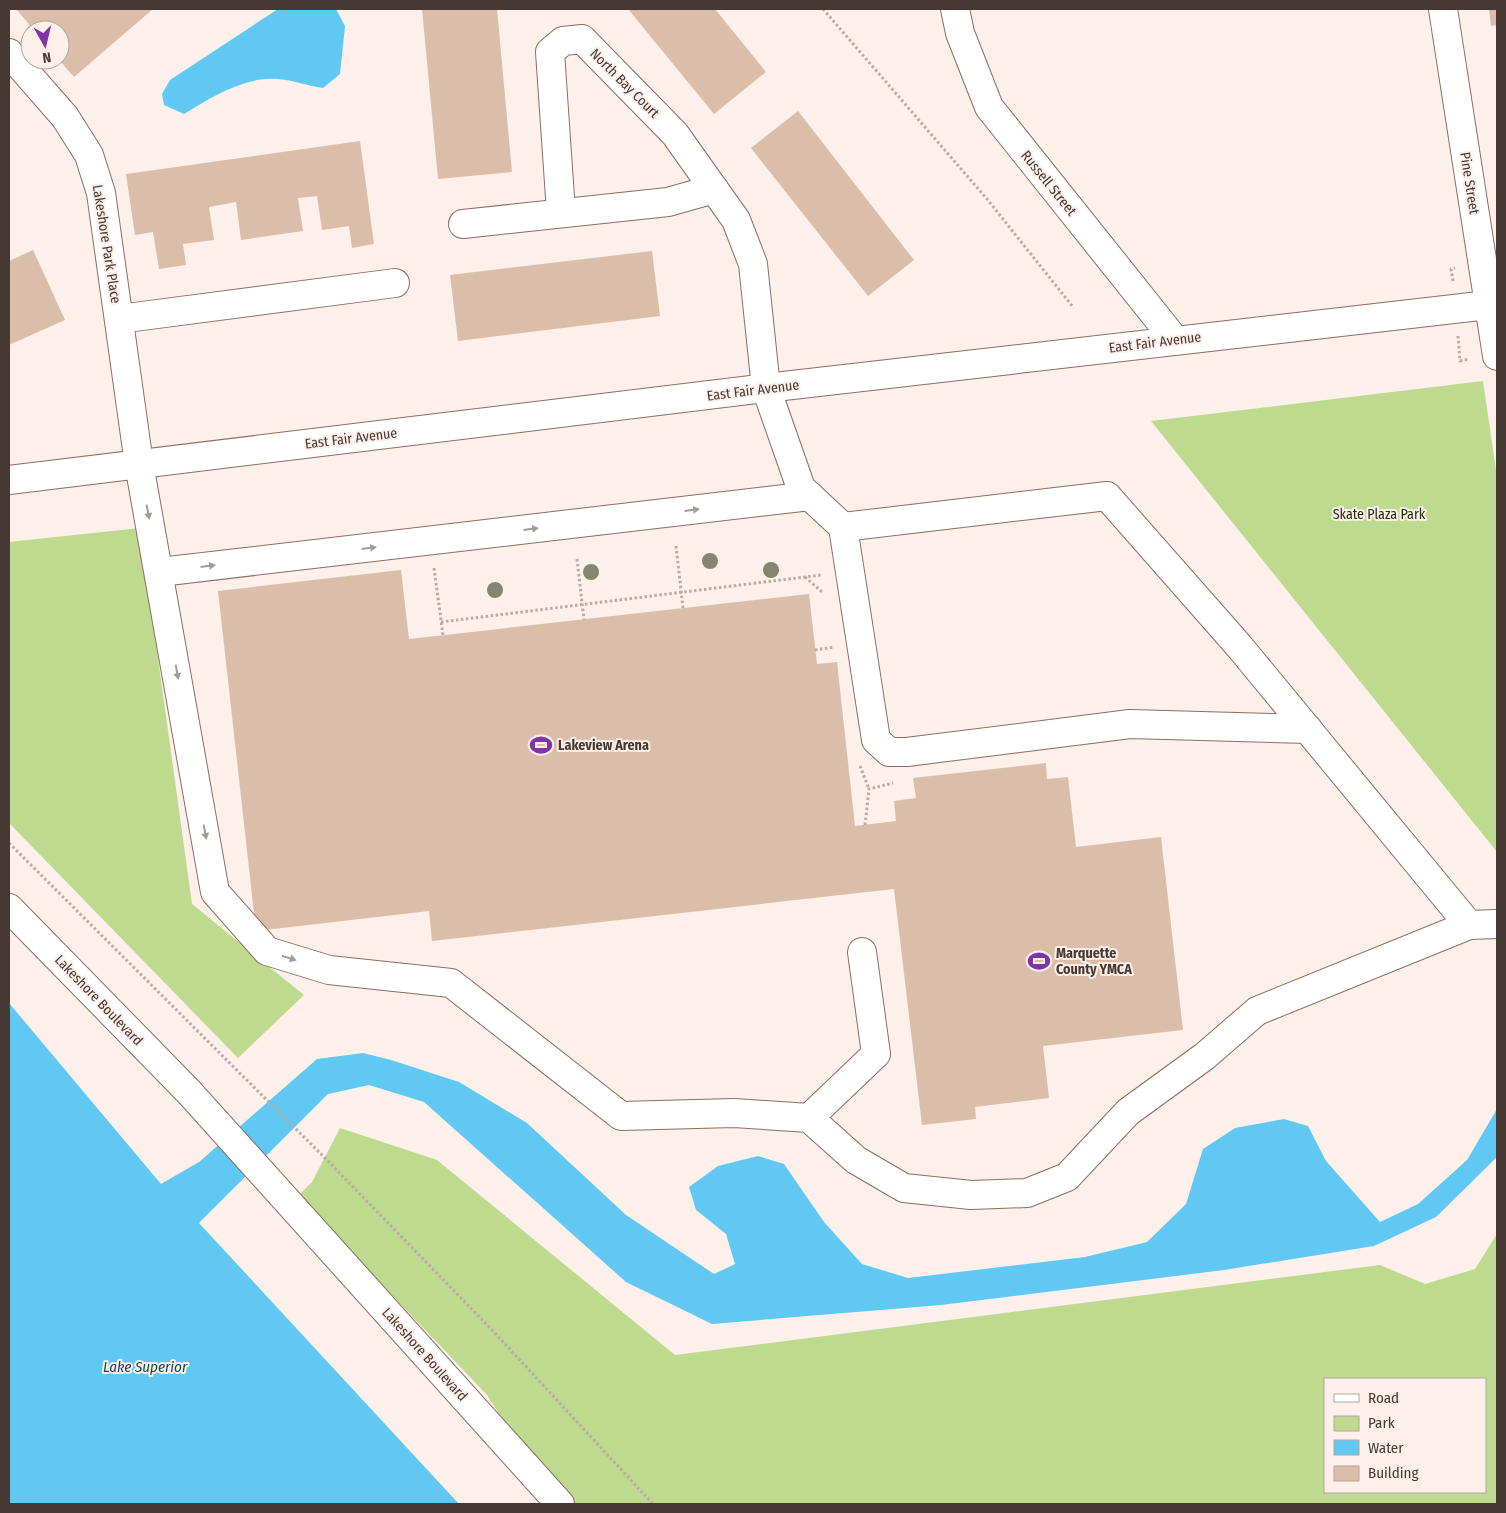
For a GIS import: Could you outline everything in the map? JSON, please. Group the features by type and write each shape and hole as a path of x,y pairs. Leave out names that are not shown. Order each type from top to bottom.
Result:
{"street":[{"name":"Russell Street","path":"956,9 960,33 989,107 1175,340"},
{"name":"Pine Street","path":"1443,9 1493,304 1497,356"},
{"name":"North Bay Court","path":"561,212 550,52 563,41 582,39 675,134 736,220 753,264 766,388 801,488 843,527"},
{"name":"Lakeshore Park Place","path":"9,53 65,117 89,156 101,193 139,464 160,572 215,892 267,950 329,970 451,983 620,1116 734,1113 809,1118"},
{"path":"463,224 668,202 714,188"},
{"path":"119,319 395,283"},
{"name":"East Fair Avenue","path":"9,480 766,388 1493,304"},
{"path":"160,572 810,496"},
{"path":"1308,729 1130,724 907,752 889,752 876,740 843,527 1107,496 1164,558 1308,729 1469,926"},
{"name":"Lakeshore Boulevard","path":"9,908 188,1092 560,1504"},
{"path":"862,952 876,1054 809,1118 856,1160 904,1188 971,1195 1027,1193 1067,1177 1128,1112 1205,1056 1257,1010 1469,926 1497,924"}],"path":[{"path":"823,9 987,199 1073,307"},
{"path":"676,546 683,608"},
{"path":"577,559 584,620"},
{"path":"434,568 443,635"},
{"path":"441,622 824,575"},
{"path":"815,650 837,647"},
{"path":"865,825 869,789 901,782"},
{"path":"9,843 234,1065 327,1160 493,1331 653,1504"}],"green space":[{"name":"Skate Plaza Park","path":"1483,381 1497,477 1497,852 1151,421"},
{"path":"140,528 192,904 304,995 238,1058 9,823 9,542"},
{"path":"340,1128 437,1160 675,1355 1380,1265 1425,1284 1475,1269 1497,1234 1497,1504 556,1504 487,1395 298,1196 312,1182"}],"water":[{"path":"278,9 336,9 345,26 340,74 323,88 277,79 252,81 228,89 184,114 164,105 162,94 170,80"},
{"name":"Lake Superior","path":"9,1003 161,1184 199,1162 317,1059 363,1053 459,1082 527,1123 626,1215 714,1274 735,1264 726,1234 696,1210 689,1187 718,1166 758,1156 784,1164 824,1222 862,1264 908,1278 1085,1257 1147,1242 1186,1204 1203,1149 1235,1128 1284,1119 1308,1126 1326,1161 1380,1222 1418,1204 1467,1160 1497,1109 1497,1157 1436,1217 1374,1246 1224,1270 941,1305 712,1324 626,1282 424,1102 369,1085 328,1094 199,1223 459,1504 9,1504"}],"building":[{"path":"16,9 153,9 74,77 68,70 70,70 70,20 25,20"},
{"path":"422,9 497,9 512,172 438,179"},
{"path":"628,9 715,9 766,72 714,114"},
{"path":"1489,9 1497,9 1497,25 1491,26"},
{"path":"798,111 914,260 868,296 751,148"},
{"path":"360,141 374,244 352,248 349,226 322,230 317,196 298,198 303,231 241,240 236,202 209,207 214,240 183,244 186,265 159,269 153,232 135,235 126,174"},
{"path":"33,250 65,320 9,345 9,261"},
{"path":"652,251 660,316 458,341 450,275"},
{"name":"Lakeview Arena","path":"401,570 409,639 809,594 817,664 837,662 855,826 896,821 894,801 916,798 913,778 1046,763 1047,779 1068,777 1076,847 1161,837 1183,1030 1043,1046 1049,1098 975,1107 976,1119 922,1125 894,889 432,941 429,911 256,931 218,591"}],"place":[{"name":"Lakeview Arena","path":"541,745"},
{"name":"Marquette County YMCA","path":"1039,961"}]}
